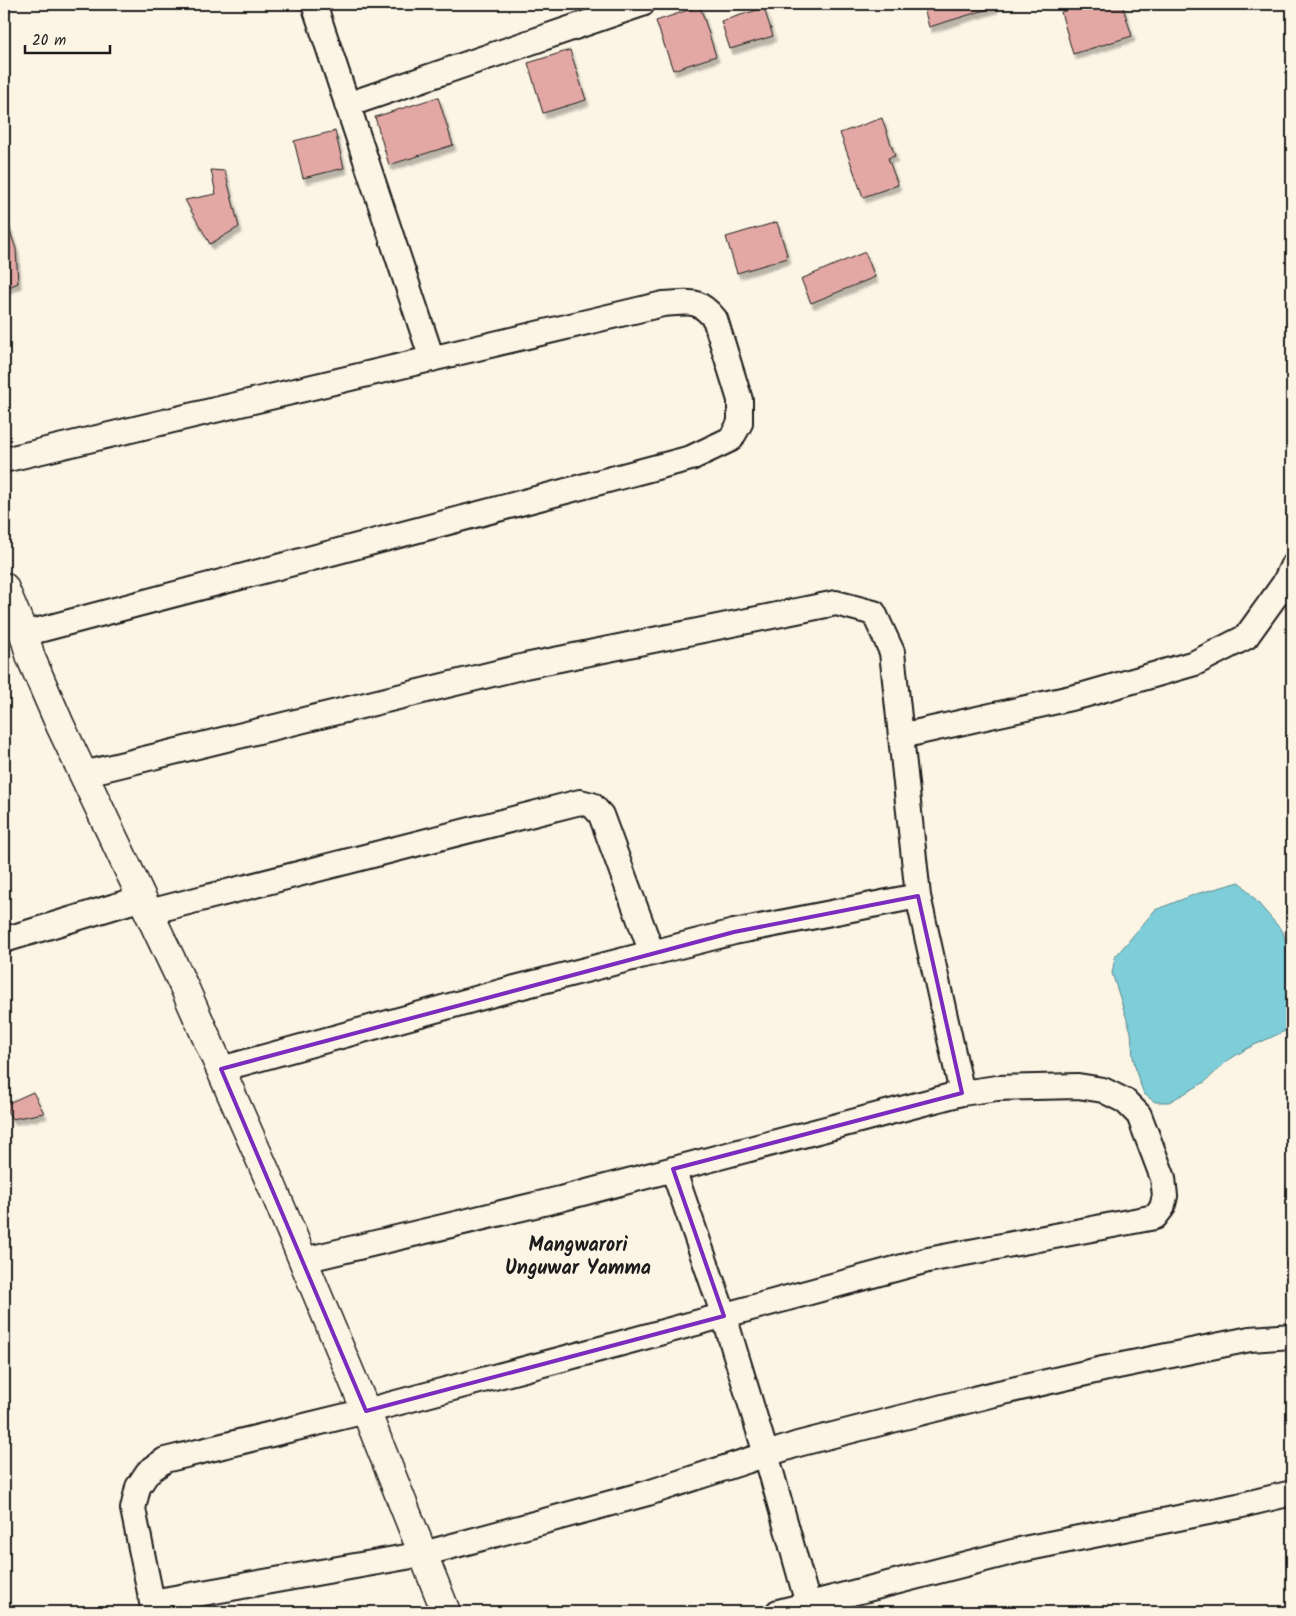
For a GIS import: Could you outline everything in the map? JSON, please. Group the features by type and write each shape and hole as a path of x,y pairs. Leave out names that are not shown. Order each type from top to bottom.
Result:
{"street":[{"path":"314,4 432,359"},
{"path":"347,104 642,4"},
{"path":"4,460 663,304 697,303 707,309 716,319 740,400 740,423 731,439 691,458 24,634"},
{"path":"901,736 1084,695 1195,663 1246,637 1284,584 1292,567"},
{"path":"4,587 24,634 31,658 60,725 186,991 304,1260 446,1612"},
{"path":"83,774 526,666 836,603 874,613 892,652 918,896 962,1093"},
{"path":"4,940 580,802 592,805 601,815 652,953"},
{"path":"220,1069 515,988 734,932 918,896"},
{"path":"304,1260 560,1199 962,1093 997,1088 1078,1086 1103,1090 1124,1101 1139,1115 1163,1178 1165,1196 1162,1208 1156,1217 928,1260 366,1411 165,1460 148,1472 138,1488 133,1509 153,1607 423,1554 648,1494 798,1444 980,1397 1102,1369 1250,1339 1292,1336"},
{"path":"673,1169 724,1316 766,1454 808,1604"},
{"path":"778,1612 1024,1549 1238,1506 1292,1493"}],"highlighted area":[{"path":"918,896 962,1093 673,1169 724,1316 366,1411 221,1069 734,932"}],"water":[{"path":"1240,882 1283,932 1292,967 1292,1015 1287,1030 1246,1049 1227,1061 1205,1082 1169,1102 1155,1102 1144,1094 1137,1075 1131,1032 1112,973 1115,957 1155,910 1196,894"}],"building":[{"path":"923,4 994,4 995,7 929,27"},
{"path":"1089,4 1122,4 1132,36 1073,54 1061,12"},
{"path":"700,6 716,56 673,70 656,21"},
{"path":"764,8 773,36 730,49 721,21"},
{"path":"570,50 586,100 543,113 528,63"},
{"path":"438,97 453,145 389,165 375,117"},
{"path":"882,118 895,156 888,158 898,185 863,197 840,133"},
{"path":"335,131 344,168 303,178 294,141"},
{"path":"211,170 225,171 239,227 210,244 185,200 216,194"},
{"path":"4,213 16,249 18,283 4,289"},
{"path":"777,222 788,258 737,273 726,237"},
{"path":"865,252 875,277 811,303 801,279"},
{"path":"33,1092 44,1113 12,1119 4,1105"}],"district":[{"name":"Mangwarori Unguwar Yamma","path":"578,1258"}]}
